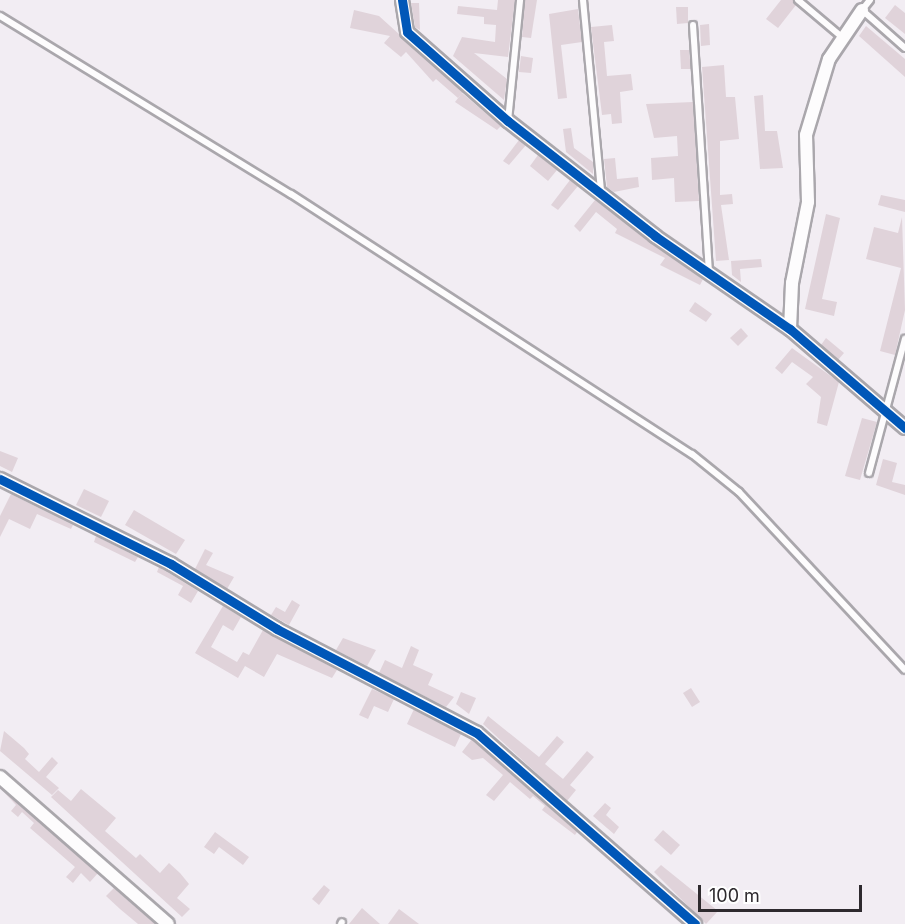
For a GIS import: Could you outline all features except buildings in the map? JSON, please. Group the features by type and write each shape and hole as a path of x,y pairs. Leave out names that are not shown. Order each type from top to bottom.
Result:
{"street":[{"path":"402,0 407,33 508,121 602,196 790,329 905,428"},
{"path":"790,329 792,283 808,202 806,135 817,90 843,38 862,10"},
{"path":"0,479 171,564 277,629 477,733 695,924"},
{"path":"0,777 168,924"}],"lane":[{"path":"508,121 520,0"},
{"path":"583,0 602,196"},
{"path":"798,0 843,38"},
{"path":"870,0 862,10 905,48"},
{"path":"0,16 291,194 692,454 739,492 905,670"},
{"path":"693,25 709,271"},
{"path":"869,473 905,339"}],"cycle path":[{"path":"402,0 407,32 508,121 655,236 790,329 905,428"},
{"path":"0,479 171,564 277,629 477,733 695,924"}]}
